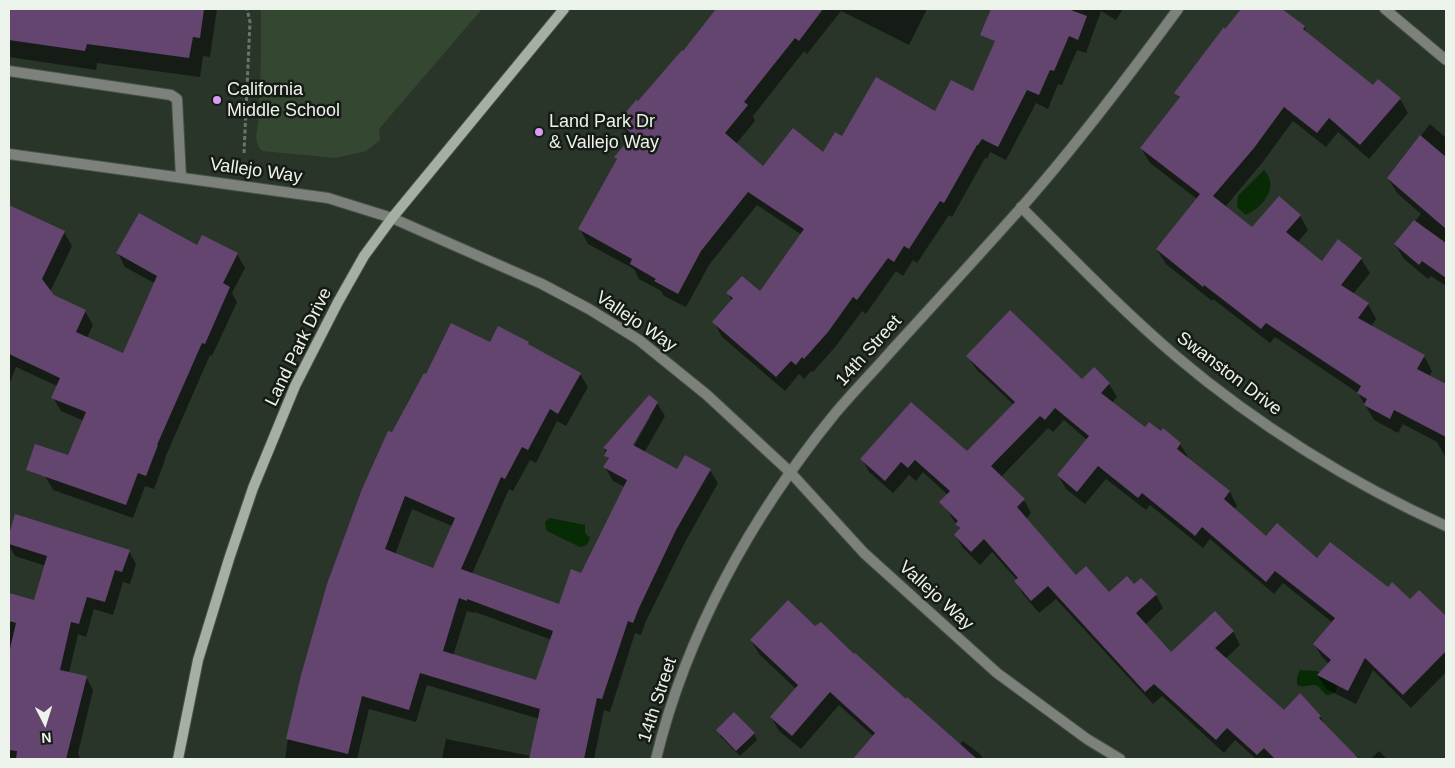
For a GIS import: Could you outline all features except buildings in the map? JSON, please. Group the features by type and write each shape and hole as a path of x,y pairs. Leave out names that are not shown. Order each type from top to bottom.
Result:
{"main road":[{"name":"Land Park Drive","path":"178,759 198,660 253,488 296,386 338,302 364,256 392,218 564,9"}],"street":[{"name":"14th Street","path":"656,759 662,734 684,670 717,593 790,472 834,415 1021,207 1068,151 1178,9"},
{"path":"1385,9 1446,60"},
{"path":"9,71 171,95 176,100 181,177"},
{"name":"Vallejo Way","path":"9,154 328,198 392,218 542,284 589,309 639,340 707,395 790,472 864,553 996,673 1087,739 1120,759"},
{"name":"Swanston Drive","path":"1021,207 1116,302 1171,352 1261,421 1349,477 1446,526"}],"path":[{"path":"244,153 250,22 247,9"}],"shaded area":[{"path":"261,9 482,9 379,129 380,140 366,151 336,158 262,151 258,146 256,138 259,115"},
{"path":"1264,170 1269,176 1270,190 1263,202 1246,215 1237,207 1238,196"},
{"path":"550,518 585,525 585,533 590,538 588,543 580,547 549,532 546,530 545,522"},
{"path":"1300,670 1317,671 1337,682 1336,692 1326,695 1318,686 1297,685 1297,677"}],"place":[{"name":"California Middle School","path":"217,100"},
{"name":"Land Park Dr & Vallejo Way","path":"539,132"}]}
